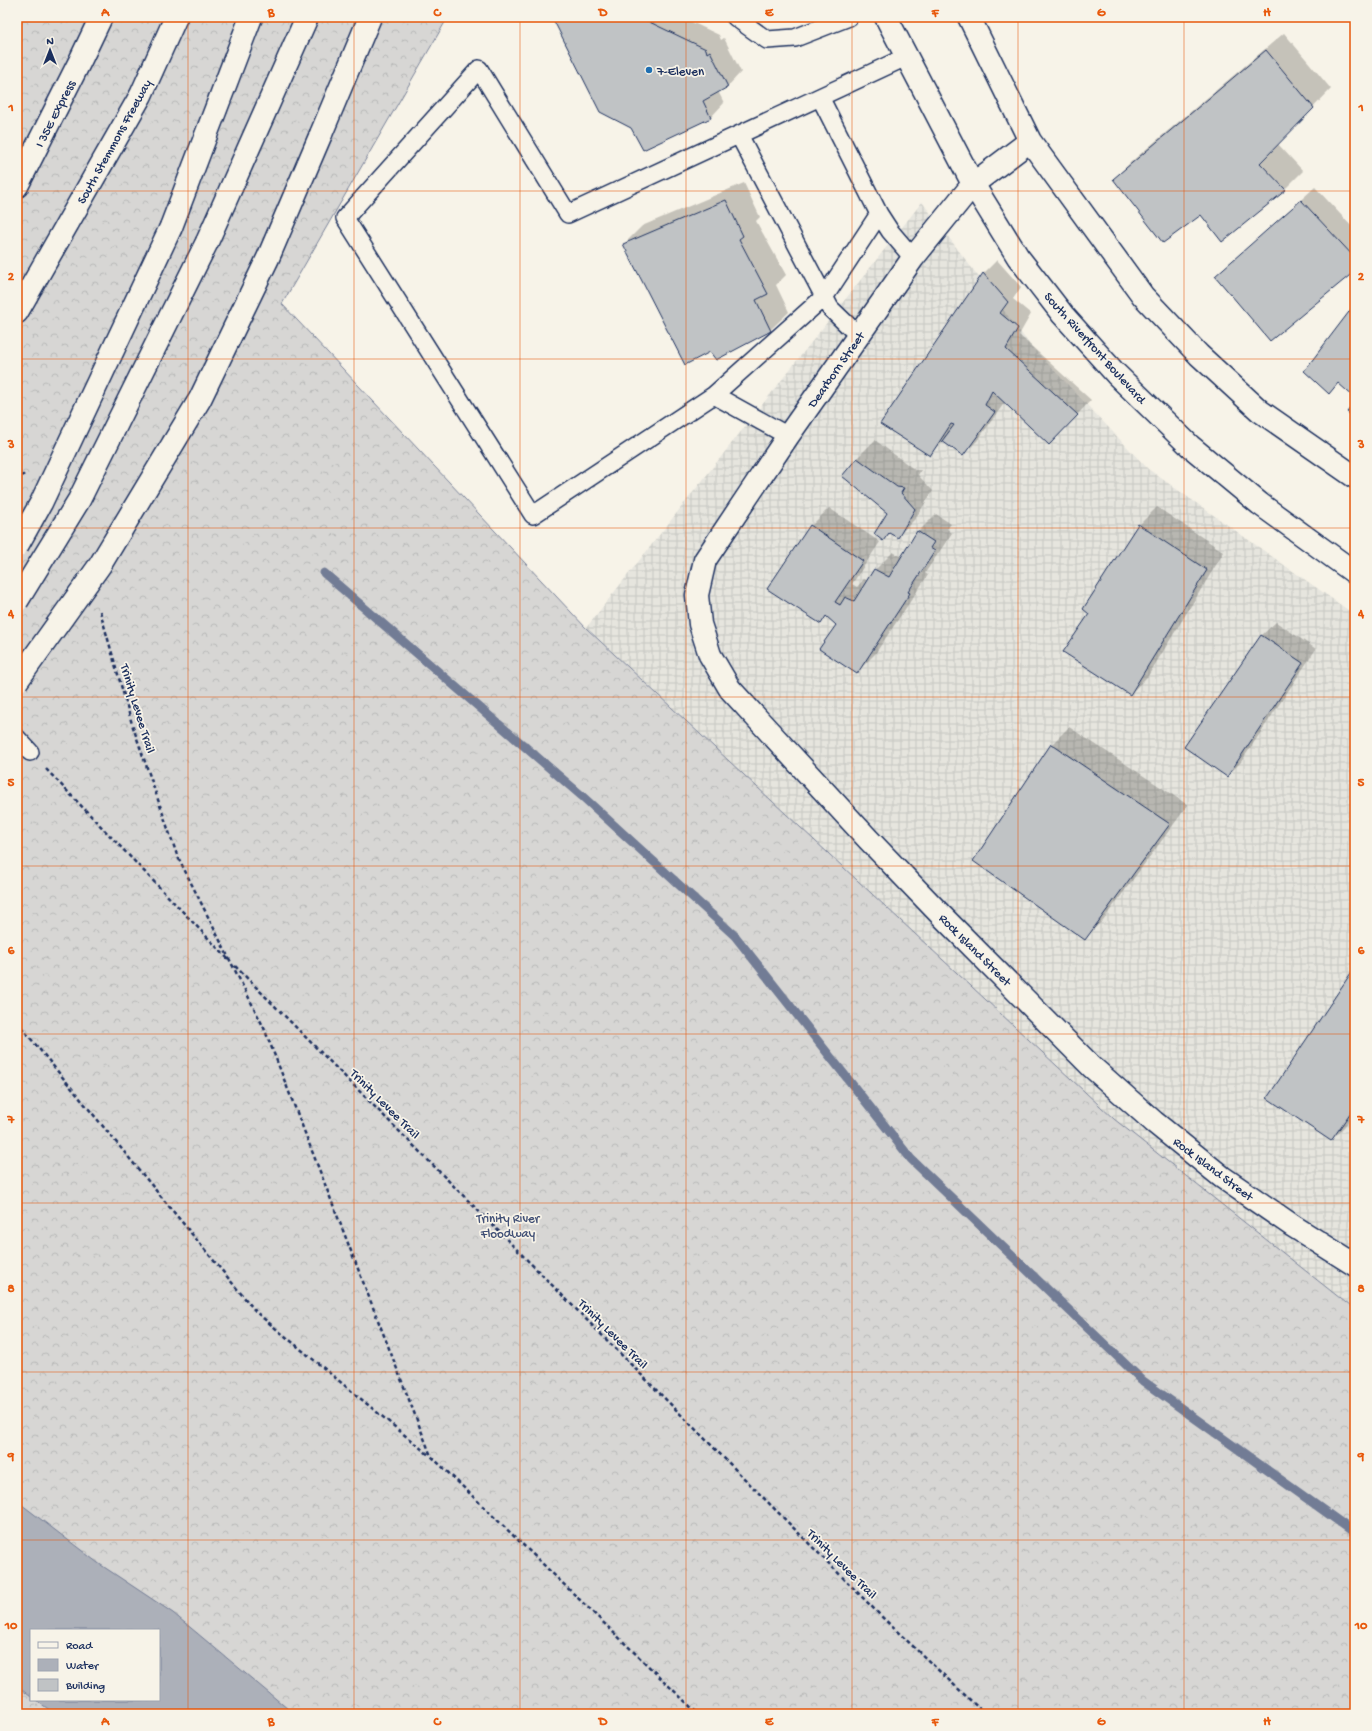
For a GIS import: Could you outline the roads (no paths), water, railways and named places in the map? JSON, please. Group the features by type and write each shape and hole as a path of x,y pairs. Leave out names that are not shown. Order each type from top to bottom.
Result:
{"main road":[{"name":"I 35E Express","path":"17,186 101,17"},
{"name":"South Stemmons Freeway","path":"17,312 140,95 176,17"},
{"path":"17,546 44,496 171,227 251,17"},
{"path":"17,601 79,500 207,242 307,17"},
{"path":"17,681 100,565 200,399 268,258 370,17"},
{"name":"South Riverfront Boulevard","path":"886,17 973,184 1018,257 1063,315 1116,374 1190,446 1260,504 1355,573"},
{"path":"969,17 1030,141 1143,296 1199,355 1260,411 1355,477"},
{"name":"Dearborn Street","path":"705,560 788,436 913,258 973,184 1030,141"},
{"name":"Rock Island Street","path":"705,560 697,595 700,624 710,655 730,689 936,910 1092,1067 1154,1122 1222,1177 1292,1226 1355,1266"}],"lane":[{"path":"735,17 767,40 795,38 849,17"},
{"path":"879,214 825,296 714,395 533,515 345,218 479,69 568,214 906,57"},
{"path":"820,97 879,214 890,231 913,258"},
{"path":"739,135 830,308 859,336"},
{"path":"714,395 788,436"},
{"path":"17,738 30,752"}],"water":[{"path":"17,1501 98,1563 173,1613 294,1714 55,1714 37,1701 160,1701 160,1629 30,1629 30,1696 17,1686"}],"waterway":[{"path":"324,573 582,796 735,936 911,1159 1143,1381 1355,1533"}],"place":[{"name":"7-Eleven","path":"649,70"}],"park label":[{"name":"Trinity River Floodway","path":"508,1224"}]}
